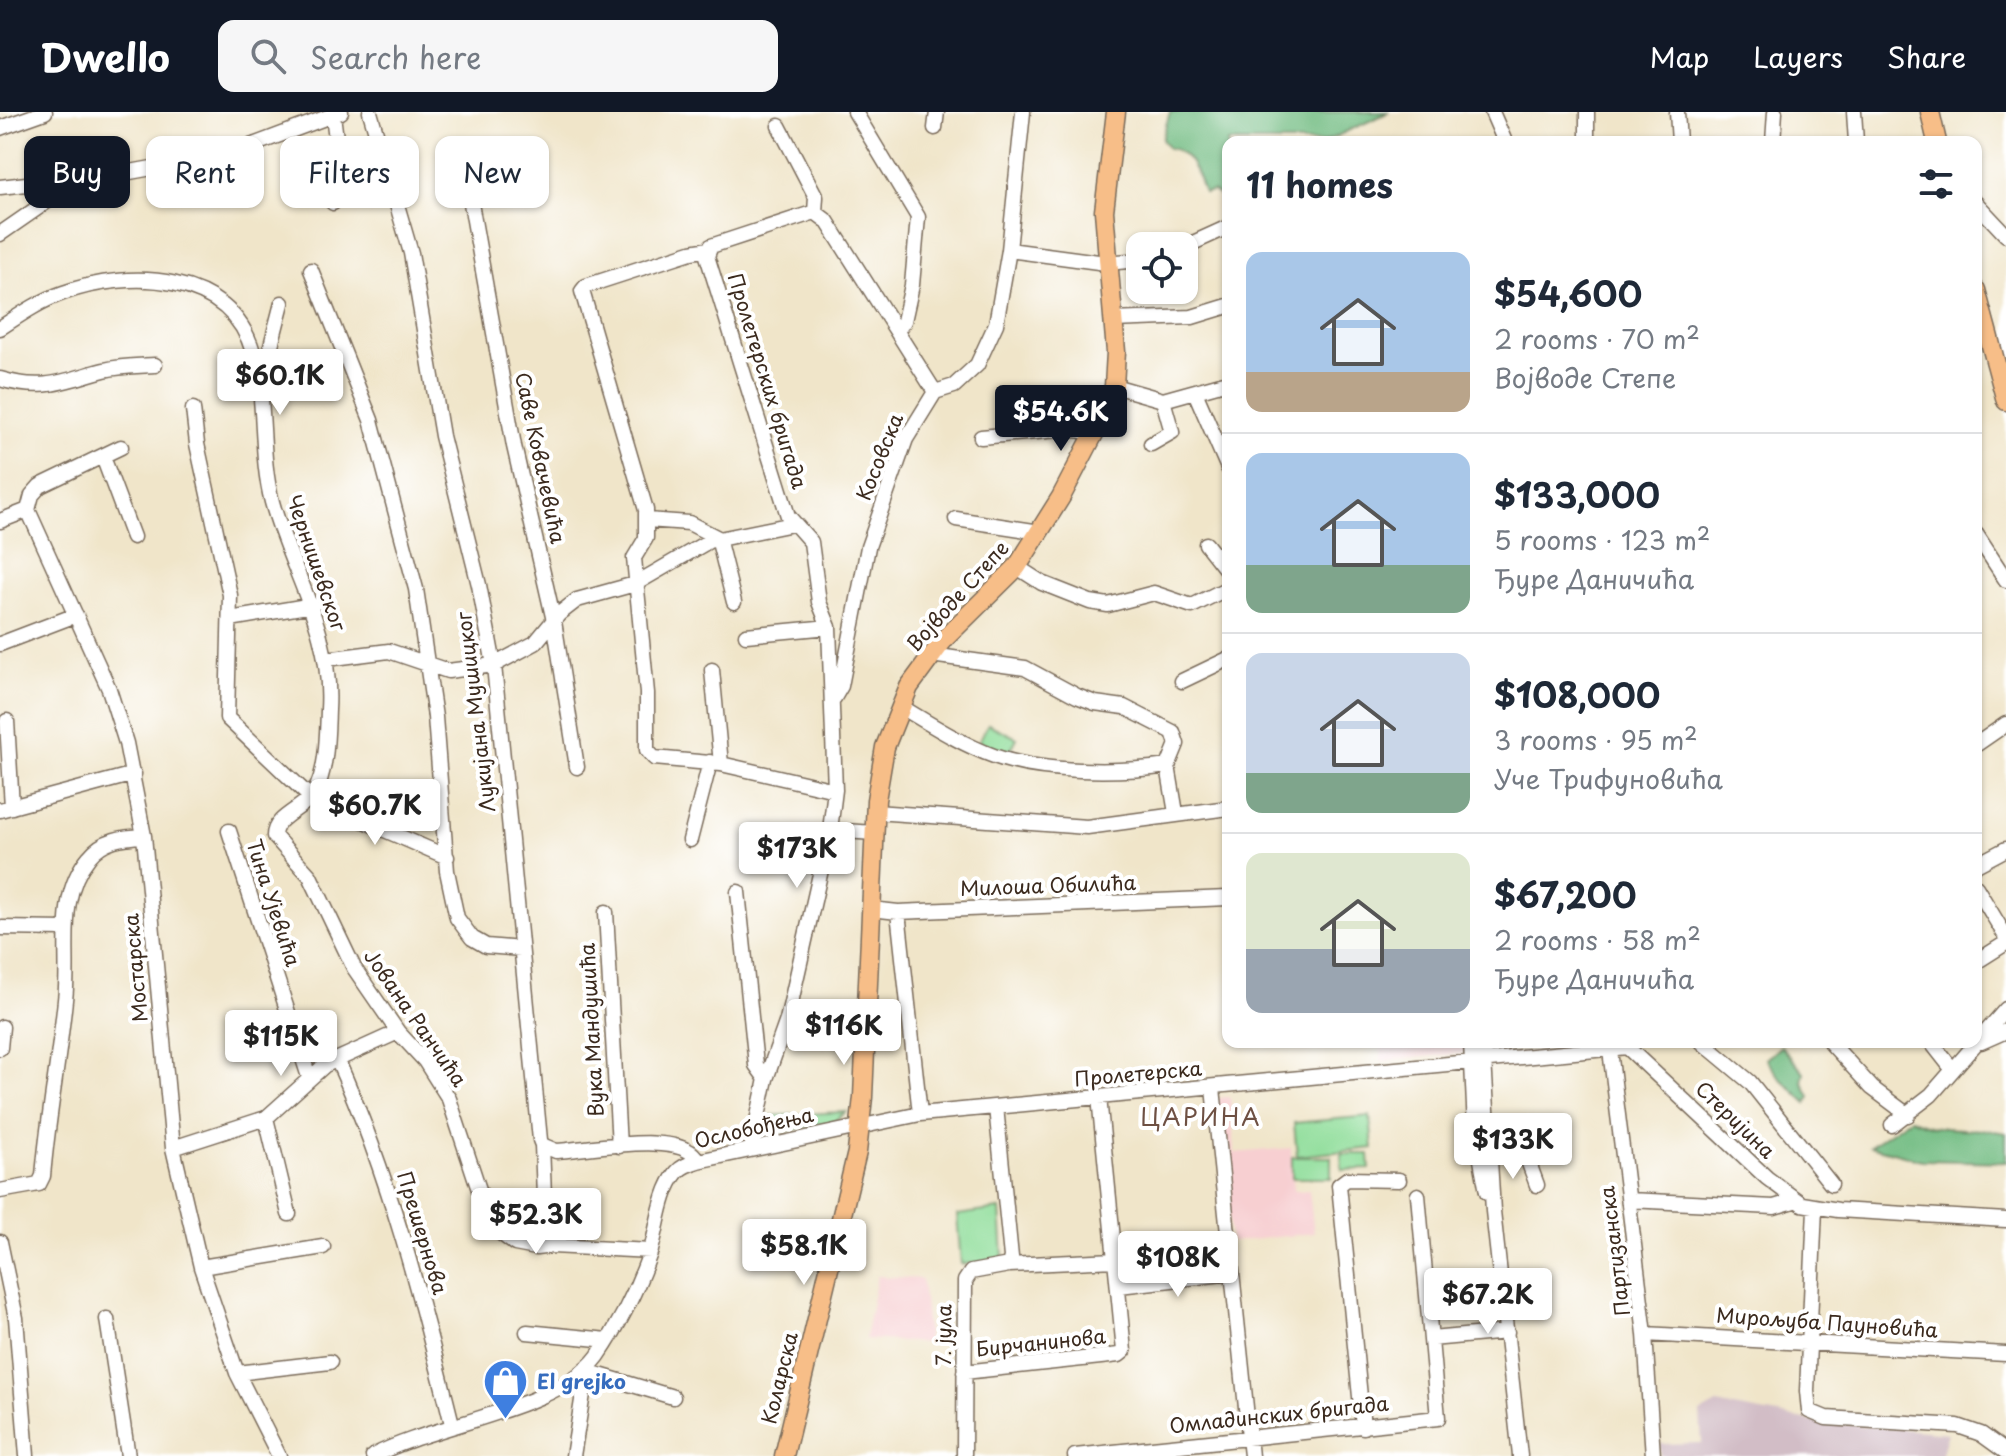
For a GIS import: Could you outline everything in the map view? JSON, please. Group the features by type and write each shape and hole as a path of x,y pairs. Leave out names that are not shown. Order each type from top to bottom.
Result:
{"main road":[{"name":"Војводе Степе","path":"861,1124 875,812 882,759 900,706 931,655 1017,567 1040,532 1096,433 1114,386 1113,320 1106,263 1106,185 1116,112"},
{"path":"1930,112 1936,136"},
{"path":"1982,312 2006,401"},
{"name":"Коларска","path":"784,1456 849,1190 861,1124"}],"street":[{"path":"0,128 45,112"},
{"name":"Лукијана Мушицког","path":"370,112 411,253 442,436 479,585 494,665 542,1145 544,1196 552,1246"},
{"path":"855,112 918,217 912,285 904,321 897,331"},
{"path":"935,128 937,112"},
{"name":"Косовска","path":"833,701 841,686 858,593 883,500 912,426 935,392 962,380 984,354 996,324 1009,250 1023,112"},
{"path":"1492,112 1502,136"},
{"path":"1584,136 1587,112"},
{"path":"1677,112 1679,136"},
{"path":"1773,136 1775,112"},
{"path":"1854,112 1856,136"},
{"path":"130,172 229,154 337,114 338,136"},
{"path":"779,126 816,197 815,212"},
{"path":"0,187 24,184"},
{"path":"0,234 38,208"},
{"name":"Саве Ковачевића","path":"472,208 514,446 554,621 577,767"},
{"path":"1982,209 2006,235"},
{"path":"815,212 827,221 935,392"},
{"path":"815,212 709,249 586,286 582,291 647,520 646,538 634,554 647,693 647,750 654,758 716,763 835,790"},
{"path":"1198,241 1222,230"},
{"name":"Пролетерских бригада","path":"709,249 707,259 793,524 811,542 819,602 829,627"},
{"path":"1009,250 1106,263 1126,261"},
{"path":"311,270 371,420 416,589 453,904 463,929 486,946 521,949"},
{"name":"Чернишевског","path":"0,328 49,298 77,288 133,281 187,286 225,304 239,320 252,352 260,387 262,443 273,502 313,605 326,659 327,726 320,779 311,798"},
{"name":"Чернишевског","path":"260,387 282,303"},
{"path":"1113,320 1192,317 1222,308"},
{"path":"0,379 44,387 106,370 155,365"},
{"path":"1114,386 1163,400 1222,384"},
{"path":"1195,392 1222,454"},
{"path":"1151,444 1172,432 1163,400"},
{"path":"193,409 197,444 226,568 230,619 227,718 311,798 447,857"},
{"path":"981,437 1069,429 1096,433"},
{"path":"0,521 28,510 32,495 40,486 121,447"},
{"path":"103,457 133,537"},
{"name":"Мостарска","path":"28,510 109,689 134,774 144,836 173,1148 201,1267 237,1373 279,1456"},
{"path":"956,519 1040,532"},
{"path":"647,520 689,523 718,538 734,602"},
{"path":"326,659 389,651 457,673 494,665 521,653 577,600 635,584 698,545 718,538 793,524"},
{"path":"1982,543 2006,580"},
{"path":"1206,544 1222,564"},
{"path":"1017,567 1062,592 1099,604 1154,593 1192,606 1222,591"},
{"path":"230,619 313,605"},
{"path":"0,644 76,615"},
{"path":"746,635 829,627"},
{"name":"Косовска","path":"751,1149 766,1079 787,1020 830,830 835,790 829,627"},
{"path":"931,655 1025,668 1077,696 1124,707 1173,732 1177,744 1168,766 1176,813"},
{"path":"1182,681 1222,662"},
{"path":"690,840 716,763 712,670"},
{"path":"900,706 974,747 1010,760 1110,769 1168,766"},
{"path":"7,721 6,808 134,774"},
{"path":"1982,741 2006,724"},
{"name":"Јована Ранчића","path":"311,798 276,825 274,836 310,876 343,950 398,1032 425,1061 449,1099 491,1226 515,1244 536,1248 552,1246 651,1251"},
{"path":"875,812 1087,827 1222,809"},
{"path":"830,830 874,833"},
{"name":"Тина Ујевића","path":"229,831 309,1077"},
{"path":"0,1191 39,1184 43,1176 66,997 64,929 74,889 88,857 108,841 144,836"},
{"path":"1982,862 2006,849"},
{"path":"738,892 756,1065 766,1079"},
{"path":"1982,897 2006,937"},
{"name":"Милоша Обилића","path":"871,909 898,912 1222,898"},
{"name":"Вука Мандушића","path":"606,912 619,1146"},
{"path":"898,912 920,1114"},
{"path":"0,928 64,929"},
{"path":"1982,958 2006,943"},
{"path":"1982,1037 2006,1009"},
{"path":"0,1048 2,1027"},
{"path":"1982,1042 2006,1031"},
{"path":"173,1148 266,1118 309,1077 337,1059 398,1032"},
{"path":"1473,1048 1478,1062 1494,1182 1493,1211"},
{"path":"1482,1048 1478,1062 1477,1139 1493,1211 1520,1456"},
{"name":"Пролетерска","path":"861,1124 920,1114 1478,1062 1580,1048"},
{"name":"Партизанска","path":"1610,1048 1645,1334 1653,1456"},
{"name":"Стеријина","path":"1624,1048 1635,1051 1794,1201"},
{"path":"1709,1048 1750,1082 1831,1184"},
{"path":"1835,1048 1872,1088 1908,1115"},
{"path":"1936,1048 1953,1070"},
{"path":"1892,1125 1908,1115 1972,1048"},
{"name":"Прешернова","path":"337,1059 362,1113 394,1202 452,1424"},
{"path":"1213,1088 1251,1456"},
{"path":"1099,1097 1119,1286 1232,1273"},
{"path":"996,1107 1009,1265 1115,1260"},
{"path":"266,1118 289,1214"},
{"name":"Ослобођења","path":"373,1456 452,1424 549,1393 582,1373 608,1340 639,1283 671,1182 682,1168 698,1161 861,1124"},
{"path":"1487,1131 1516,1128 1537,1185"},
{"path":"666,1143 676,1153 682,1168"},
{"path":"542,1145 556,1151 666,1143 690,1150 698,1161"},
{"path":"1363,1427 1339,1185 1342,1180 1353,1178 1399,1180"},
{"path":"1418,1195 1431,1339 1507,1332"},
{"path":"1629,1200 1774,1207 1794,1201 1815,1208 2006,1220"},
{"path":"1815,1208 1807,1403 1813,1415 1958,1426 1981,1434 2006,1452"},
{"path":"0,1242 16,1318 27,1456"},
{"path":"201,1267 323,1247"},
{"name":"7. јула","path":"964,1456 966,1277 975,1271 1009,1265"},
{"name":"Бирчанинова","path":"964,1372 1123,1353 1125,1345 1119,1286"},
{"path":"107,1319 128,1456"},
{"path":"527,1332 608,1340"},
{"name":"Мирољуба Пауновића","path":"1645,1334 2006,1354"},
{"name":"Омладинских бригада","path":"1075,1456 1438,1418 1431,1339"},
{"path":"237,1373 330,1362"},
{"path":"573,1456 584,1388 582,1373 596,1374 673,1397"}],"shaded area":[{"path":"1380,1048 1465,1048 1465,1053 1381,1061"},
{"path":"1230,1097 1235,1153 1291,1148 1294,1191 1309,1190 1314,1233 1231,1242 1216,1098"},
{"path":"877,1276 922,1279 928,1343 865,1339"},
{"path":"1717,1404 1811,1421 1948,1433 1941,1456 1660,1456 1660,1444 1702,1443 1700,1413"}],"green space":[{"path":"1170,112 1389,112 1337,136 1222,136 1222,198 1213,191 1204,193 1196,171 1187,158 1168,148 1162,139"},
{"path":"988,724 1017,738 1008,755 979,741"},
{"path":"1783,1048 1804,1073 1802,1081 1810,1096 1807,1103 1779,1077 1766,1059"},
{"path":"846,1112 833,1122 761,1136 763,1116"},
{"path":"1370,1116 1373,1148 1297,1156 1294,1123"},
{"path":"1911,1118 1946,1128 2006,1133 2006,1162 1922,1160 1870,1146"},
{"path":"1341,1154 1369,1154 1370,1169 1342,1170"},
{"path":"1292,1157 1331,1157 1331,1178 1292,1178"},
{"path":"1000,1209 1003,1258 997,1262 961,1264 957,1215"}],"place":[{"name":"El grejko","path":"506,1421"}],"district":[{"name":"ЦАРИНА","path":"1201,1118"}]}
